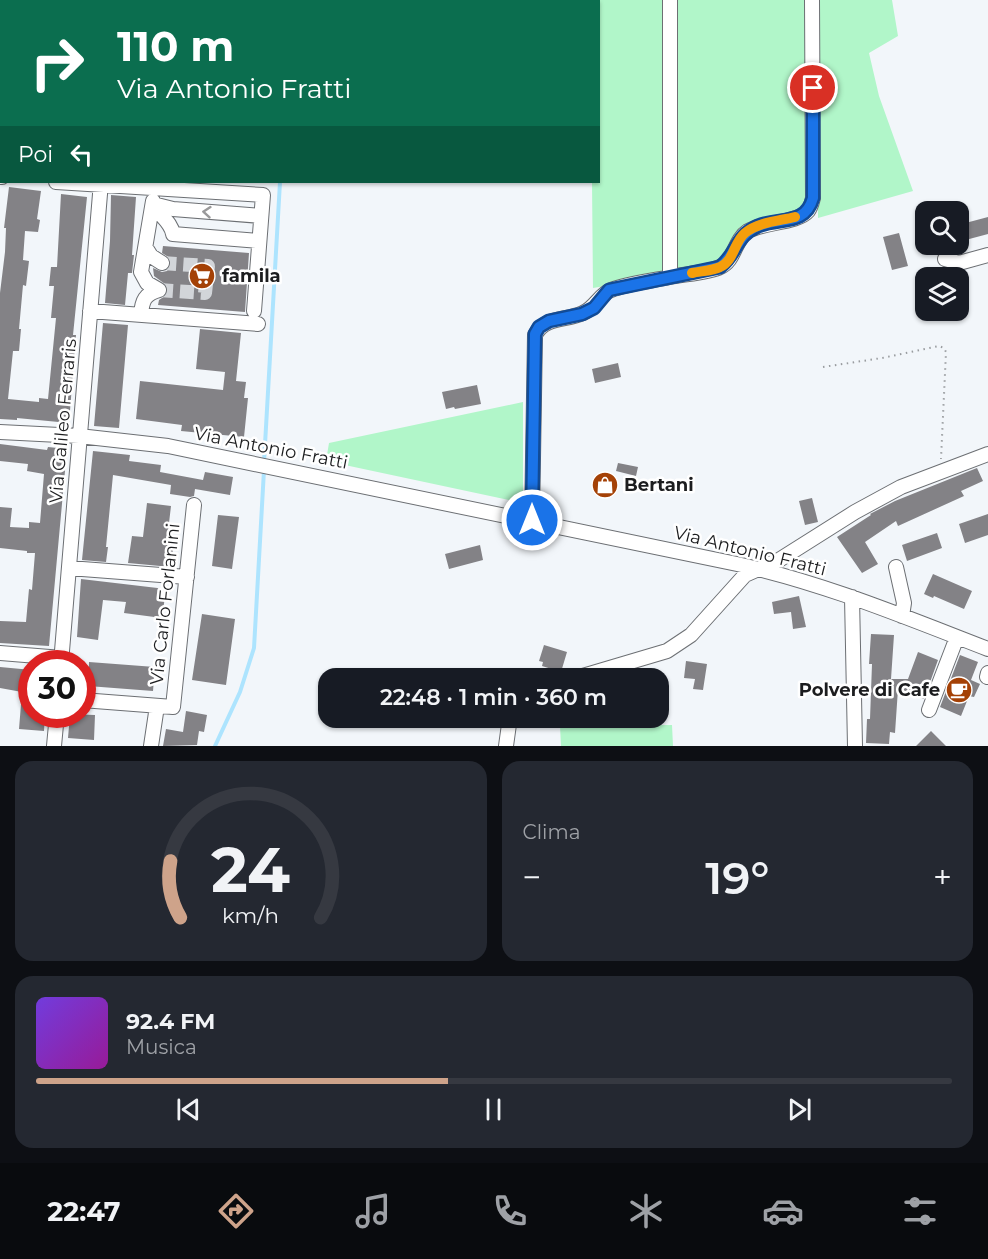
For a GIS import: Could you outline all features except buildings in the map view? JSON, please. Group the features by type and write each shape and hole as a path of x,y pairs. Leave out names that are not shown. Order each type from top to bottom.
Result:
{"street":[{"path":"670,0 670,277"},
{"path":"531,527 535,334 539,327 549,321 582,314 594,308 609,290 720,267 728,261 737,242 746,232 759,226 802,216 810,210 813,198 812,0"},
{"path":"90,311 141,315 256,317 263,195 100,183"},
{"name":"Via Galileo Ferraris","path":"62,650 100,183"},
{"path":"141,315 142,303 148,294 159,290 147,283 141,272 154,187"},
{"path":"153,204 173,209 261,216"},
{"path":"153,204 157,213 171,225 173,234 259,241"},
{"path":"146,248 151,256 162,263"},
{"path":"945,259 959,263 988,255"},
{"name":"Via Antonio Fratti","path":"0,432 146,442 276,467 531,527 757,568 817,584 988,649"},
{"path":"610,668 667,651 691,635 745,575 779,560 877,499 940,471 988,454 988,443"},
{"name":"Via Carlo Forlanini","path":"157,706 173,707 194,505"},
{"path":"896,567 904,603 902,616"},
{"path":"69,568 187,577"},
{"path":"852,597 855,746"},
{"path":"929,710 957,637"},
{"path":"0,654 18,656"},
{"path":"96,701 157,706 151,746"},
{"path":"54,746 56,728"},
{"path":"506,746 508,728"}],"path":[{"path":"822,367 939,346 944,348 946,352 940,471"}],"green space":[{"path":"600,0 664,0 666,266 663,274 655,278 593,288 592,183 600,183"},
{"path":"674,0 808,0 807,207 742,228 731,240 721,263 675,273"},
{"path":"816,0 892,0 898,36 869,53 879,96 913,191 818,218"},
{"path":"523,402 523,503 326,461 329,443"},
{"path":"669,725 672,725 673,746 561,746 560,728 669,728"}],"waterway":[{"path":"264,462 280,183"},
{"path":"215,746 240,692 254,648 264,470"}],"tunnel":[{"path":"159,290 205,293 208,266 162,263"}],"slow traffic":[{"path":"692,273 720,267 728,261 737,242 746,232 759,226 795,217"}],"place":[{"name":"famila","path":"202,276"},
{"name":"Bertani","path":"605,485"},
{"name":"Polvere di Cafe","path":"959,690"}],"route":[{"path":"532,520 535,334 539,327 549,321 582,314 594,308 609,290 720,267 728,261 737,242 746,232 759,226 802,216 810,210 813,198 813,88"}]}
